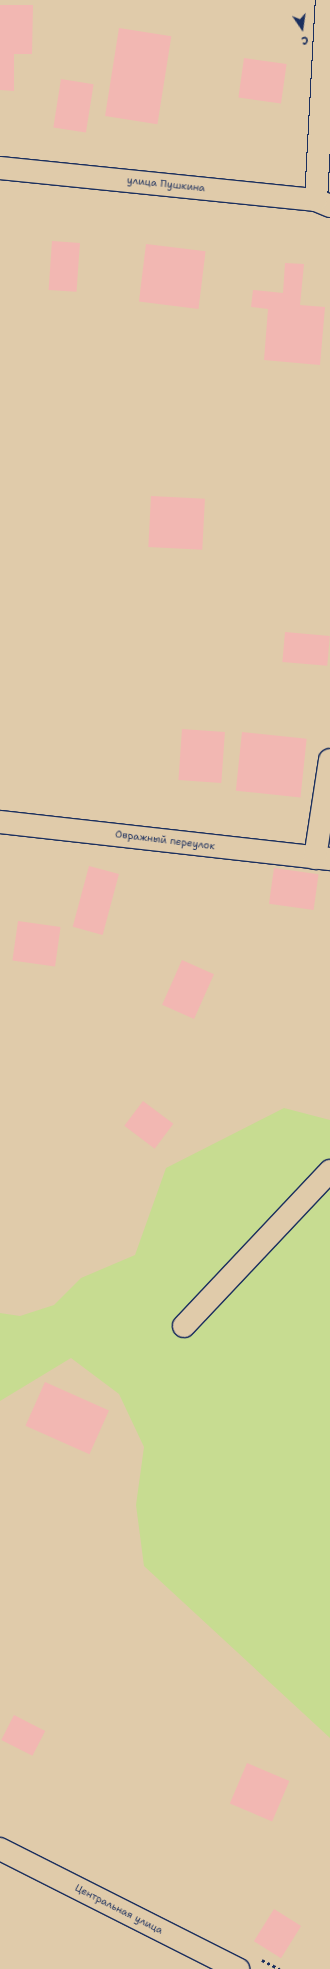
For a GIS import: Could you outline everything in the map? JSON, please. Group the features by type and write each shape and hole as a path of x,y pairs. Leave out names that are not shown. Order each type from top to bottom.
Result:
{"street":[{"path":"323,203 327,0"},
{"name":"улица Пушкина","path":"0,168 323,203"},
{"path":"322,858 330,760"},
{"name":"Овражный переулок","path":"0,822 322,858"},
{"path":"184,1326 330,1171"},
{"name":"Центральная улица","path":"0,1849 238,1969"}],"green space":[{"path":"284,1108 330,1120 330,1738 144,1566 136,1505 144,1447 119,1394 71,1358 0,1401 0,1313 20,1316 54,1305 81,1278 135,1255 166,1168"}],"building":[{"path":"0,5 33,5 32,54 14,54 14,91 0,90"},
{"path":"119,28 171,36 157,124 105,116"},
{"path":"244,58 287,64 281,104 238,98"},
{"path":"61,79 94,84 86,133 53,127"},
{"path":"52,241 80,243 77,292 49,290"},
{"path":"146,244 206,251 198,309 139,302"},
{"path":"285,263 304,264 300,305 325,307 320,365 264,360 268,309 251,307 253,290 283,293"},
{"path":"151,496 205,499 202,550 148,547"},
{"path":"285,632 330,636 327,666 282,662"},
{"path":"182,729 225,732 221,783 178,780"},
{"path":"242,732 307,739 300,797 236,791"},
{"path":"89,866 119,874 103,935 73,927"},
{"path":"274,868 319,874 314,910 269,904"},
{"path":"18,921 61,927 55,967 12,961"},
{"path":"182,960 214,974 194,1019 162,1005"},
{"path":"143,1101 173,1124 155,1149 124,1126"},
{"path":"45,1382 109,1410 89,1454 25,1426"},
{"path":"14,1715 45,1731 32,1756 1,1740"},
{"path":"247,1763 289,1781 272,1821 230,1804"},
{"path":"274,1909 301,1926 281,1958 254,1941"}]}
